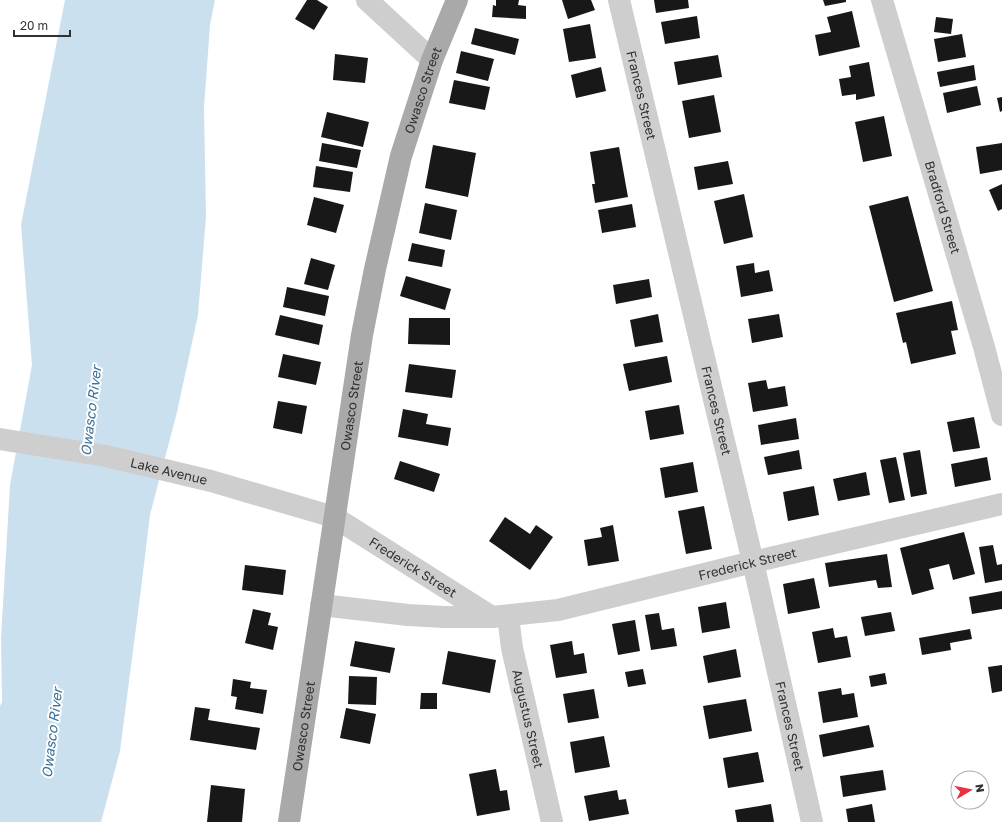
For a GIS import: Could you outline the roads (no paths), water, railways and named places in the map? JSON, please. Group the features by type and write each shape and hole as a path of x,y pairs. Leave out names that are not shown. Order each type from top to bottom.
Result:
{"main road":[{"name":"Owasco Street","path":"288,822 362,335 375,269 401,156 432,60 457,0"}],"street":[{"path":"367,0 432,60"},
{"name":"Frances Street","path":"620,0 713,396 754,562 812,822"},
{"name":"Bradford Street","path":"882,0 984,346 999,392 1002,415"},
{"name":"Lake Avenue","path":"0,439 106,456 211,481 334,517"},
{"name":"Frederick Street","path":"321,604 444,617 500,617 558,610 1002,504"},
{"name":"Frederick Street","path":"334,517 500,617"},
{"name":"Augustus Street","path":"500,617 512,648 552,822"}],"water":[{"name":"Owasco River","path":"65,0 215,0 210,25 204,107 206,217 198,315 177,412 150,515 120,751 101,822 0,822 0,706 2,702 1,638 10,485 32,365 21,225"}]}
